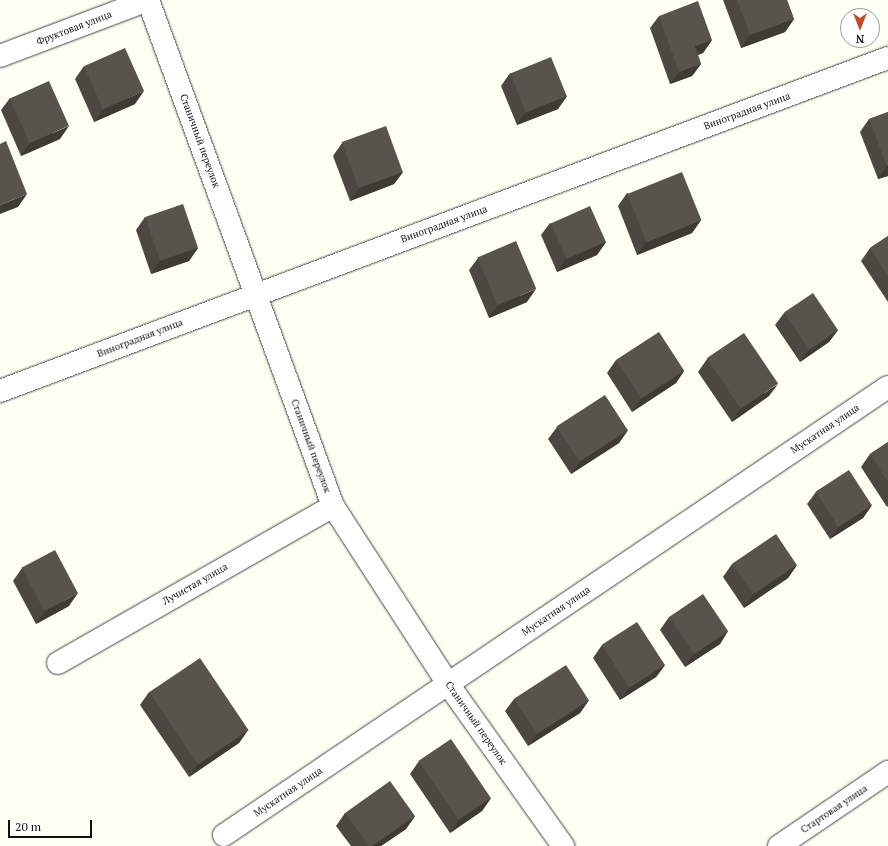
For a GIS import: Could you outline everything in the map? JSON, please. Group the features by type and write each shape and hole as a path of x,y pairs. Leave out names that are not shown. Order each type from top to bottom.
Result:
{"street":[{"name":"Фруктовая улица","path":"0,56 148,0"},
{"name":"Станичный переулок","path":"148,0 333,506 448,684 563,846"},
{"name":"Виноградная улица","path":"0,391 888,58"},
{"name":"Мускатная улица","path":"224,835 888,386"},
{"name":"Лучистая улица","path":"58,663 333,506"},
{"name":"Стартовая улица","path":"779,846 888,772"}],"building":[{"path":"737,0 787,0 794,19 750,35"},
{"path":"698,1 712,40 695,46 701,64 679,72 659,16"},
{"path":"125,48 144,91 103,109 84,66"},
{"path":"551,57 567,96 526,112 510,73"},
{"path":"49,81 69,126 30,143 10,98"},
{"path":"888,112 888,166 887,166 869,119"},
{"path":"386,126 403,172 359,188 342,142"},
{"path":"6,141 27,194 0,205 0,144"},
{"path":"682,172 701,220 647,242 627,194"},
{"path":"183,204 198,247 160,261 145,217"},
{"path":"590,206 606,242 567,259 551,223"},
{"path":"888,236 888,276 870,248"},
{"path":"516,241 536,289 498,305 477,257"},
{"path":"813,293 838,330 809,350 784,313"},
{"path":"659,332 684,371 641,398 616,360"},
{"path":"744,333 778,384 741,409 707,358"},
{"path":"605,395 628,430 579,462 556,427"},
{"path":"888,442 888,482 870,454"},
{"path":"849,470 872,505 838,527 815,492"},
{"path":"776,534 797,565 753,594 732,564"},
{"path":"55,550 78,593 44,611 21,568"},
{"path":"703,594 728,631 694,654 669,617"},
{"path":"637,622 665,665 630,688 602,645"},
{"path":"200,658 249,730 198,764 149,692"},
{"path":"566,665 589,700 537,734 514,699"},
{"path":"451,739 491,798 458,820 419,761"},
{"path":"390,781 415,816 372,846 369,846 345,813"}]}
